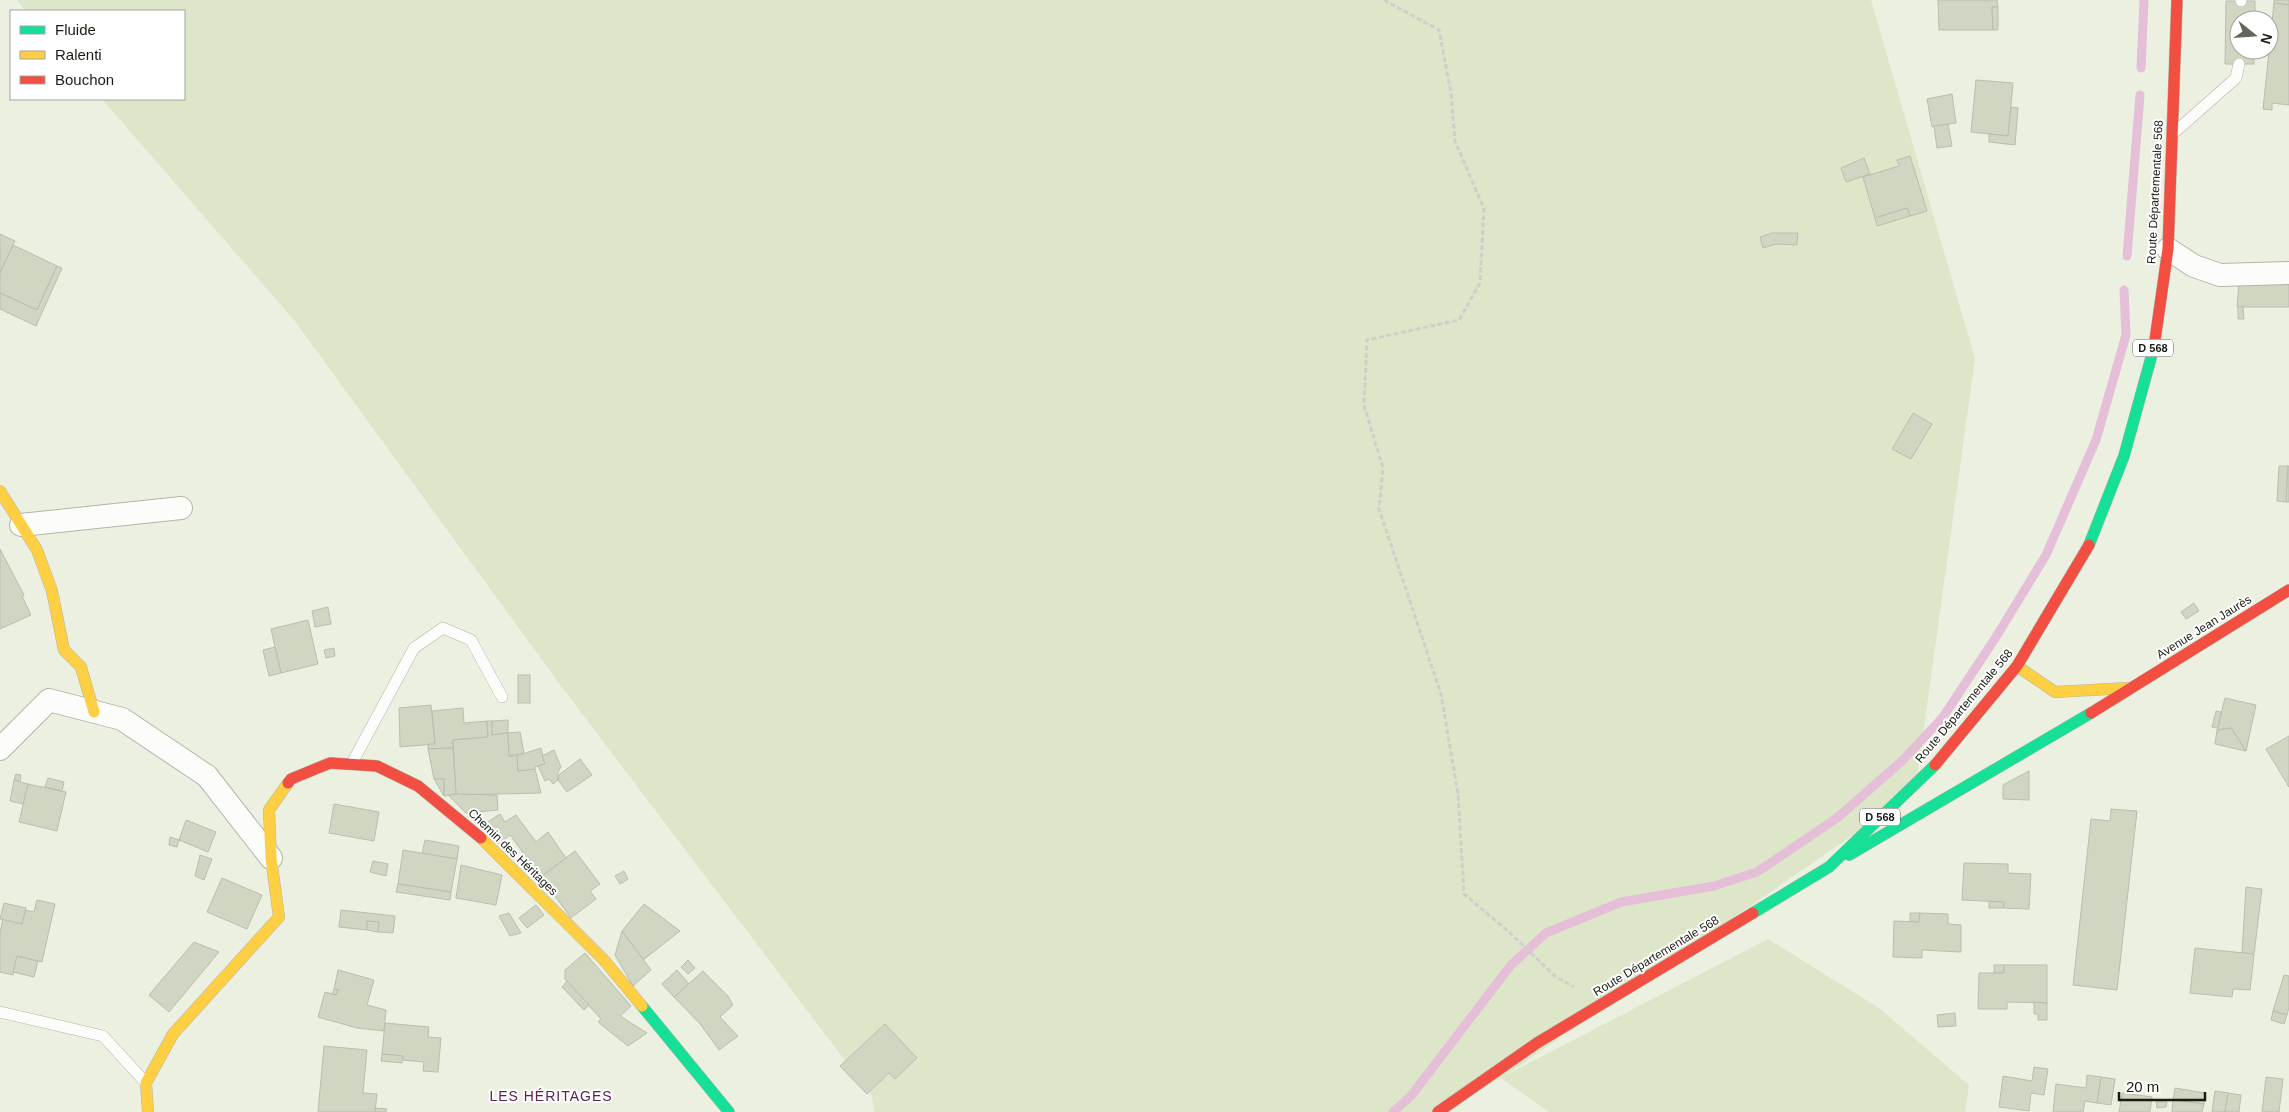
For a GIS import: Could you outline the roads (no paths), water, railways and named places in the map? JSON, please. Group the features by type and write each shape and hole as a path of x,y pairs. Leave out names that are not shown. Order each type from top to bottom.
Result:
{"street":[{"name":"Route Départementale 568","path":"1438,1112 1537,1044 1829,867 1940,760 2017,666 2087,549 2124,456 2155,343 2168,249 2177,0"},
{"path":"2168,249 2194,266 2220,275 2289,274"},
{"path":"0,491 37,550 52,590 64,650 81,667 94,712"},
{"path":"20,525 181,508"},
{"name":"Avenue Jean Jaurès","path":"1829,867 2134,688 2211,637 2289,590"},
{"path":"2017,666 2055,692 2134,688"},
{"path":"0,749 49,700 122,720 207,776 270,858"},
{"name":"Chemin des Héritages","path":"146,1083 173,1034 279,917 270,858 269,810 291,779 330,763 377,766 418,786 468,824 604,960 729,1112"},
{"path":"146,1083 148,1112"}],"lane":[{"path":"2172,134 2236,78 2240,64"},
{"path":"352,765 414,648 443,628 470,640 502,698"},
{"path":"0,1012 103,1036 146,1083"}],"waterway":[{"path":"2141,68 2144,0"},
{"path":"2127,256 2140,95"},
{"path":"1393,1112 1411,1096 1511,965 1546,933 1621,902 1714,886 1757,872 1837,818 1903,760 1943,717 1996,637 2046,555 2096,440 2126,335 2124,290"}],"district":[{"name":"LES HÉRITAGES","path":"551,1096"}]}
